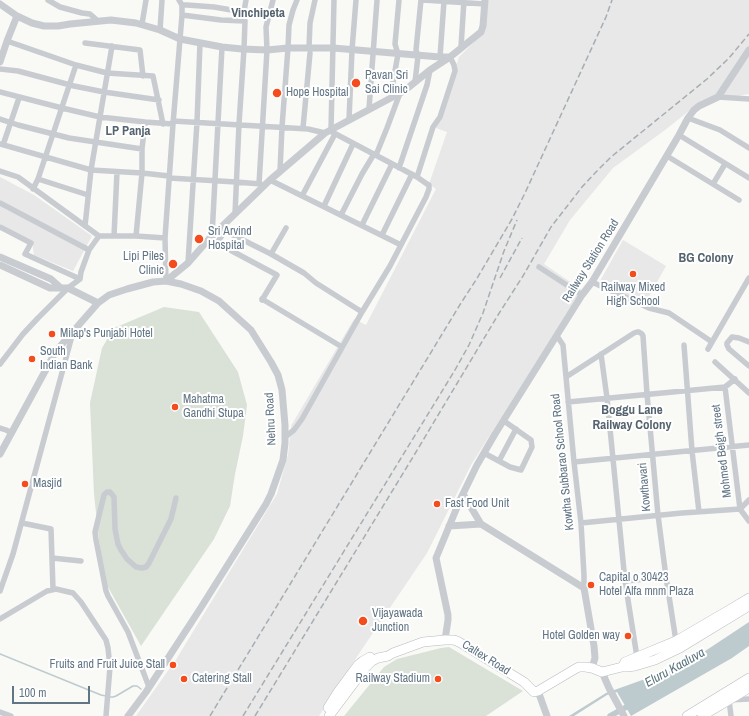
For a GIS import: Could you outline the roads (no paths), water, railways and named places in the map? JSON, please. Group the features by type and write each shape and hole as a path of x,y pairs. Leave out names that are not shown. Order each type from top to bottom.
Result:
{"main road":[{"path":"622,667 626,662 676,640 749,598"},
{"path":"534,689 575,669 585,667 602,672 655,660 680,648 749,606"},
{"name":"Caltex Road","path":"329,716 365,668 376,659 388,656 423,642 454,640 464,644 534,689"},
{"name":"Caltex Road","path":"323,716 338,692 358,665 368,658 379,654 393,653"},
{"path":"687,716 749,678"},
{"path":"702,716 749,688"}],"street":[{"path":"48,0 60,7 90,14 98,21"},
{"path":"60,7 61,0"},
{"path":"142,24 146,0"},
{"path":"160,30 162,0"},
{"path":"166,281 165,238 182,15 182,6 178,0"},
{"path":"235,214 244,49 245,21 243,17 246,0"},
{"path":"264,183 262,126 266,27 273,0"},
{"path":"280,171 289,25 296,0"},
{"path":"303,128 310,23 316,0"},
{"path":"302,196 330,132 334,0"},
{"path":"349,120 356,0"},
{"path":"369,109 377,0"},
{"path":"341,215 362,174 375,155 387,128 397,95 393,82 398,54 395,44 399,0"},
{"path":"166,281 188,263 264,183 330,132 349,120 397,95 450,57 480,32 482,29 485,2 422,0 416,50 418,56 415,82"},
{"path":"440,57 444,1"},
{"path":"461,47 464,1"},
{"path":"0,4 17,16 32,23 44,26 58,26 111,20 142,24 180,39 222,47 266,50 288,48 309,51 333,48 418,56 450,57"},
{"path":"182,6 187,4 244,12"},
{"path":"182,15 221,20 245,21"},
{"path":"0,62 17,16"},
{"path":"7,41 76,65 107,73 153,76 163,124"},
{"path":"85,43 140,50 143,76"},
{"path":"188,263 197,122 200,43"},
{"path":"85,226 95,143 112,46"},
{"path":"212,236 222,47"},
{"path":"749,50 718,97 749,99"},
{"path":"382,235 415,176 433,127 440,117 455,71 450,57"},
{"path":"33,189 46,157 52,134 76,65"},
{"path":"0,69 18,71 69,85 104,92 159,100"},
{"path":"399,168 427,85 430,70"},
{"path":"0,92 19,98 100,117 163,124 173,122 219,123 308,128 330,132 415,176 429,185 426,197 390,266 362,312 302,419 294,430 285,437"},
{"name":"Railway Station Road","path":"445,640 448,615 436,558 462,494 484,453 582,295 592,282 680,136 688,118 696,108 718,97"},
{"path":"19,98 2,144 91,170 142,173 193,179 264,183 302,196 401,245"},
{"path":"688,118 716,128 749,148"},
{"path":"0,119 69,138 142,149"},
{"path":"136,236 145,122"},
{"path":"680,136 749,178"},
{"path":"324,206 353,144"},
{"path":"667,156 739,200"},
{"path":"362,225 392,164"},
{"path":"713,184 725,164"},
{"path":"0,170 18,177 99,236 165,238"},
{"path":"114,236 117,172"},
{"path":"38,179 88,195"},
{"path":"0,203 89,250"},
{"path":"0,227 30,243 24,254 80,279"},
{"path":"271,254 286,228"},
{"path":"342,347 262,300 277,275 217,243 225,230 304,273 316,283 362,312"},
{"path":"80,279 80,272 89,250 99,236"},
{"path":"0,257 51,279 65,288 98,303"},
{"path":"0,266 50,288 65,288"},
{"path":"539,267 582,295"},
{"path":"708,349 749,278"},
{"path":"0,364 23,334 65,288 80,279"},
{"name":"Nehru Road","path":"0,454 56,351 98,303 109,295 128,289 153,282 166,281 181,284 201,291 219,301 251,330 278,375 282,390 285,437 283,460 271,494 200,609 128,716"},
{"path":"592,282 649,308 669,313 712,342"},
{"path":"0,591 22,523 74,329"},
{"name":"Kowtha Subbarao School Road","path":"566,376 634,333 640,332"},
{"name":"Kowthavari","path":"640,332 643,336 658,515 676,640"},
{"name":"Kowtha Subbarao School Road","path":"557,336 563,345 580,522 584,588"},
{"path":"749,342 732,337 727,344 729,349 749,366"},
{"path":"684,345 692,450 699,512"},
{"path":"602,354 620,519 625,581 637,657"},
{"path":"715,362 749,393"},
{"name":"Mohmed Beigh street","path":"736,380 726,387 740,509 749,521"},
{"path":"568,402 726,387"},
{"path":"484,453 510,467 521,470 532,448 531,440 504,421"},
{"path":"0,428 12,433"},
{"path":"498,461 516,429"},
{"path":"574,462 749,445"},
{"path":"148,687 128,632 106,591 95,532 104,495 107,492 110,492 114,497 115,529 118,544 127,559 136,567 146,567 171,519 176,498"},
{"path":"462,494 482,524 584,588 594,646 592,668"},
{"path":"580,522 740,509 749,500"},
{"path":"22,523 51,529 53,590"},
{"path":"449,526 482,524"},
{"path":"52,558 81,561"},
{"path":"625,581 666,577"},
{"path":"0,619 47,591 56,589 73,593 81,602 106,640 110,668 106,716"},
{"path":"602,672 624,716"},
{"path":"534,689 547,716"},
{"path":"731,716 729,700 749,699"},
{"path":"0,712 11,716"}],"waterway":[{"path":"0,654 106,696"},
{"path":"109,697 116,696 133,686 137,686 141,689"},
{"name":"Eluru Kaaluva","path":"610,716 632,704"}],"railway":[{"path":"210,716 512,219 606,17 612,0"},
{"path":"255,716 523,276 551,227 582,187 611,157 707,79 729,58 749,34"},
{"path":"243,716 469,345 483,313 504,251 517,220"},
{"path":"500,278 522,238"}],"place":[{"name":"Pavan Sri Sai Clinic","path":"356,83"},
{"name":"Hope Hospital","path":"277,93"},
{"name":"Sri Arvind Hospital","path":"199,239"},
{"name":"Lipi Piles Clinic","path":"173,264"},
{"name":"Railway Mixed High School","path":"633,274"},
{"name":"Milap's Punjabi Hotel","path":"52,334"},
{"name":"South Indian Bank","path":"32,359"},
{"name":"Mahatma Gandhi Stupa","path":"175,407"},
{"name":"Masjid","path":"25,484"},
{"name":"Fast Food Unit","path":"437,504"},
{"name":"Capital o 30423 Hotel Alfa mnm Plaza","path":"591,585"},
{"name":"Vijayawada Junction","path":"363,621"},
{"name":"Hotel Golden way","path":"628,636"},
{"name":"Fruits and Fruit Juice Stall","path":"173,665"},
{"name":"Catering Stall","path":"184,679"},
{"name":"Railway Stadium","path":"438,679"}],"district":[{"name":"Vinchipeta","path":"258,14"},
{"name":"LP Panja","path":"128,132"},
{"name":"BG Colony","path":"706,259"},
{"name":"Boggu Lane Railway Colony","path":"632,418"}]}
